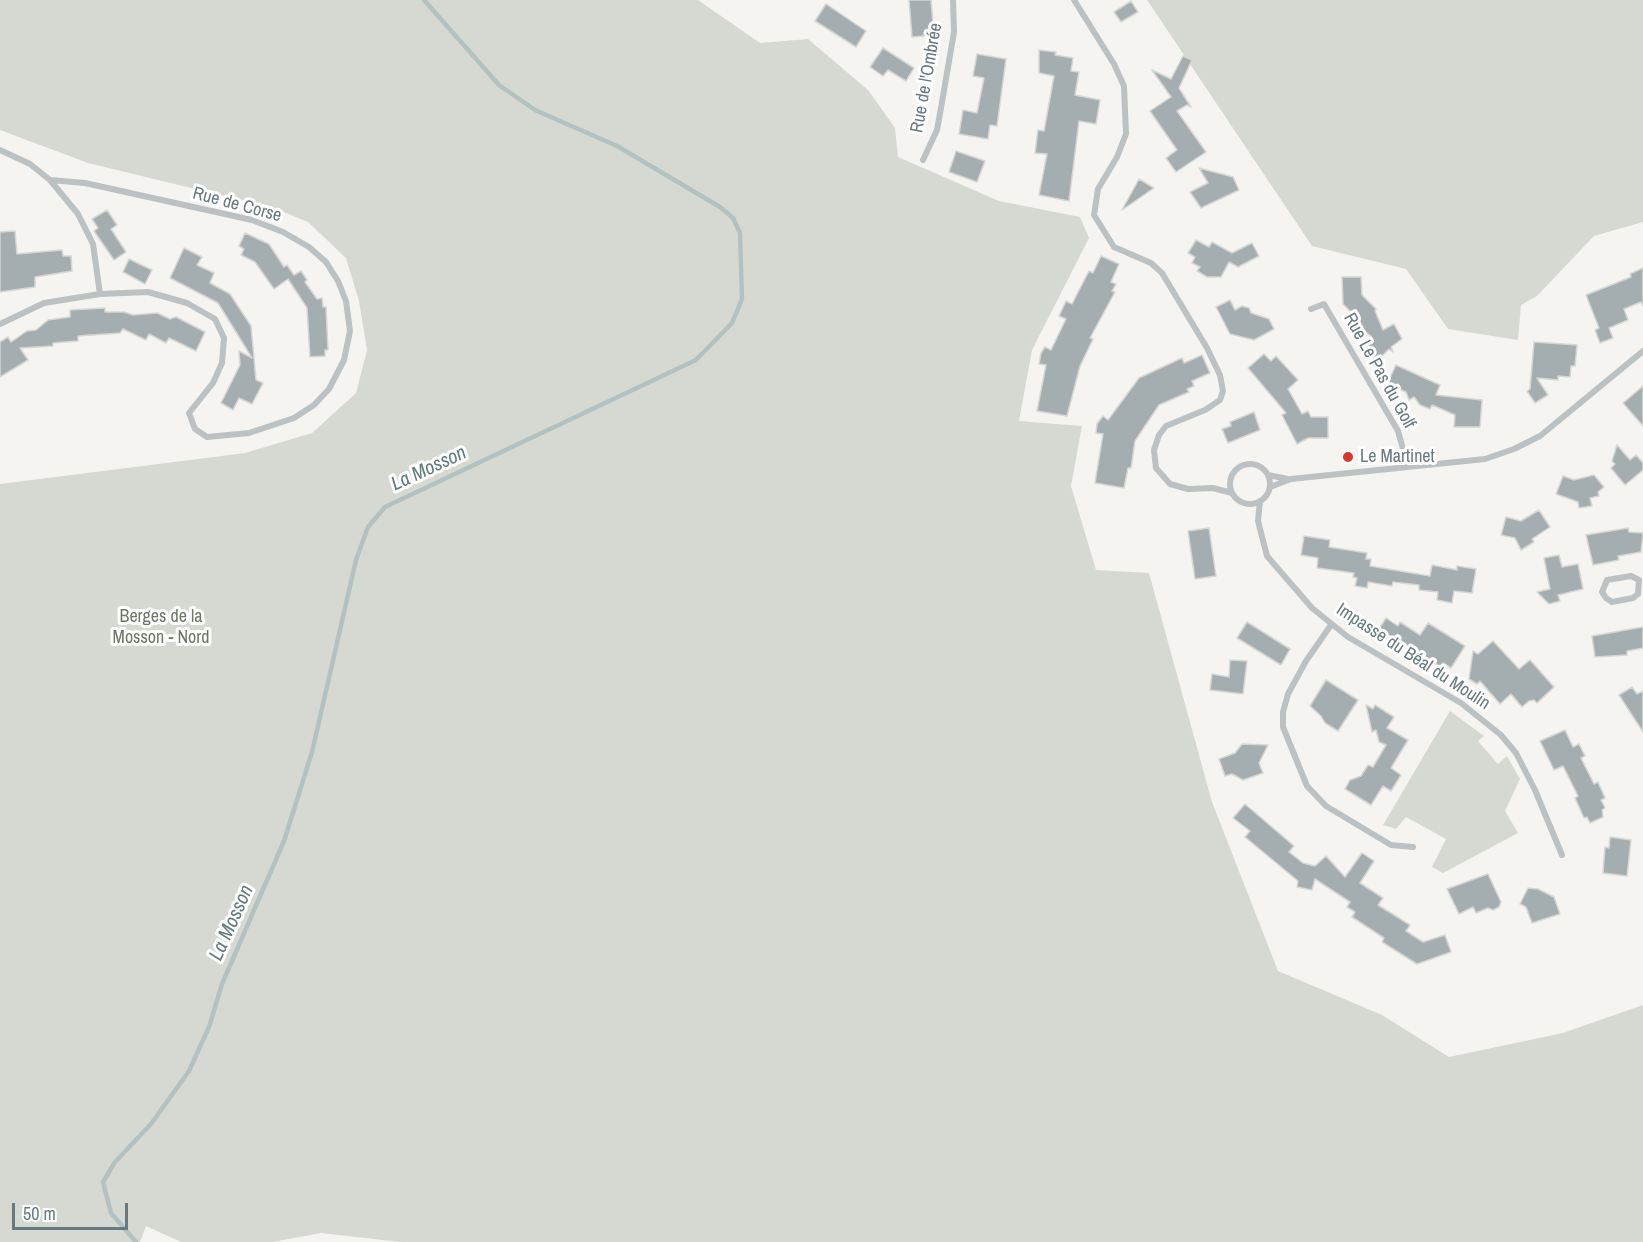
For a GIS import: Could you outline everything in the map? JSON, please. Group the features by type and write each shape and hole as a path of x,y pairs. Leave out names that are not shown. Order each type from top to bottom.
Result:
{"street":[{"name":"Rue de l'Ombrée","path":"923,159 939,119 954,32 953,0"},
{"path":"1074,0 1114,64 1124,86 1126,134 1117,157 1098,189 1094,215 1114,247 1151,263 1162,273 1207,348 1220,375 1223,391 1220,400 1205,410 1166,426 1159,435 1154,450 1156,468 1170,484 1188,489 1213,488 1232,493"},
{"path":"0,150 30,164 50,180 78,214 93,244 100,294 44,303 0,324"},
{"name":"Rue de Corse","path":"50,180 86,183 252,220 283,232 309,247 326,262 338,281 346,301 350,331 344,360 329,389 314,405 294,418 249,433 207,437 195,429 189,413 213,383 222,363 224,338 215,319 187,303 148,292 100,294"},
{"name":"Rue Le Pas du Golf","path":"1311,309 1324,304 1398,431 1408,467"},
{"path":"1230,480 1232,493 1236,498 1248,504 1260,501 1270,487 1291,479 1485,459 1514,449 1540,436 1643,351"},
{"path":"1213,488 1230,480 1236,469 1247,464 1260,466 1268,475 1270,487"},
{"path":"1268,475 1291,479"},
{"name":"Impasse du Béal du Moulin","path":"1258,520 1260,501"},
{"name":"Impasse du Béal du Moulin","path":"1248,504 1258,520 1267,556 1305,600 1331,625 1439,688 1480,716 1501,735 1515,753 1535,790 1562,855"},
{"path":"1631,576 1641,578 1640,590 1633,598 1612,602 1605,598 1602,592 1607,580 1631,576"},
{"path":"1331,625 1306,661 1288,694 1283,712 1283,727 1307,786 1326,806 1390,845 1413,847"}],"green space":[{"name":"Berges de la Mosson - Nord","path":"0,0 698,0 760,43 808,39 868,90 895,128 898,157 999,201 1080,217 1089,238 1032,350 1019,421 1082,426 1071,486 1096,570 1149,573 1212,802 1278,971 1382,1015 1449,1057 1563,1033 1643,1005 1643,1242 401,1242 321,1233 273,1242 181,1242 146,1226 140,1242 0,1242 0,484 245,453 312,433 356,393 367,350 359,301 346,258 308,222 274,208 88,163 0,130"},
{"path":"1147,0 1643,0 1643,222 1594,236 1537,296 1521,305 1518,340 1448,329 1406,269 1312,246"},
{"path":"1450,711 1484,736 1478,741 1498,764 1507,756 1520,779 1505,811 1518,833 1443,873 1432,867 1446,839 1406,817 1396,829 1383,825"}],"building":[{"path":"909,0 931,0 934,35 912,37"},
{"path":"1131,1 1138,12 1121,22 1114,12"},
{"path":"826,4 866,31 856,47 815,21"},
{"path":"883,48 914,68 906,81 888,70 883,76 870,67"},
{"path":"1039,50 1056,52 1055,55 1073,58 1071,71 1079,72 1075,95 1100,100 1096,124 1079,121 1069,201 1039,195 1047,154 1035,153 1038,130 1044,131 1054,76 1039,73"},
{"path":"977,54 1006,59 997,126 990,125 988,139 959,134 963,110 977,113 984,78 973,76"},
{"path":"1183,56 1192,60 1179,88 1191,107 1187,105 1177,111 1206,152 1176,172 1166,158 1177,150 1150,111 1171,97 1152,70 1171,79"},
{"path":"956,151 985,161 977,182 949,172"},
{"path":"1199,168 1233,177 1239,190 1201,208 1190,192 1208,183"},
{"path":"1139,179 1154,188 1122,210"},
{"path":"107,210 117,225 111,229 126,252 114,260 94,231 98,228 92,219"},
{"path":"15,231 17,254 62,250 63,256 71,256 72,271 35,277 35,287 0,292 0,232"},
{"path":"245,233 269,244 284,267 287,265 294,275 301,271 307,280 305,282 317,299 322,298 323,307 326,307 328,350 325,350 325,356 310,357 307,308 288,279 274,289 255,262 241,255 244,249 239,246"},
{"path":"1196,240 1209,247 1212,242 1232,253 1252,243 1259,256 1238,267 1229,262 1221,277 1207,277 1197,271 1200,267 1192,263 1195,257 1188,253"},
{"path":"184,248 202,257 197,265 214,273 210,283 230,294 251,326 256,380 263,383 252,404 239,398 233,410 221,403 240,365 239,351 252,358 218,303 170,278"},
{"path":"1101,256 1119,264 1111,282 1116,284 1112,291 1115,292 1090,338 1093,339 1080,366 1067,416 1037,411 1046,365 1039,364 1041,353 1045,347 1051,350 1066,319 1059,316 1066,301 1072,304 1089,271 1093,273"},
{"path":"129,259 152,270 145,284 123,272"},
{"path":"1643,268 1643,306 1641,302 1624,309 1628,320 1609,328 1613,338 1600,343 1595,330 1599,328 1586,295 1631,277 1630,274"},
{"path":"1342,277 1361,277 1362,295 1376,309 1383,330 1394,324 1402,339 1391,347 1393,352 1389,349 1374,364 1362,341 1371,336 1353,323 1357,318 1343,304"},
{"path":"1230,300 1235,310 1242,306 1249,308 1251,313 1269,319 1274,329 1254,340 1230,334 1216,307"},
{"path":"105,308 105,312 124,312 133,315 157,313 170,319 176,317 205,332 196,351 169,338 166,343 149,334 146,340 123,329 120,333 78,336 78,341 53,343 53,346 20,348 28,360 0,377 0,342 8,337 11,342 27,331 36,330 48,320 70,317 70,310"},
{"path":"1534,342 1577,345 1575,366 1571,366 1570,377 1558,376 1558,380 1537,378 1548,395 1535,403 1527,391 1530,389"},
{"path":"1264,354 1271,361 1276,356 1298,380 1288,389 1302,414 1308,411 1311,417 1328,417 1328,438 1308,438 1297,444 1282,415 1286,413 1248,368"},
{"path":"1202,355 1210,373 1192,381 1194,386 1187,389 1189,392 1159,405 1135,441 1131,468 1128,468 1124,488 1095,483 1103,434 1096,433 1097,424 1103,416 1108,420 1139,378 1182,358 1184,363"},
{"path":"1396,365 1440,385 1436,395 1482,400 1480,427 1454,427 1455,415 1432,405 1430,409 1420,405 1414,397 1409,400 1406,392 1387,384"},
{"path":"1643,386 1643,426 1623,403"},
{"path":"1254,412 1260,430 1228,443 1222,429 1231,426 1230,422"},
{"path":"1617,445 1630,460 1636,455 1643,463 1643,470 1625,485 1611,468 1615,464 1612,461"},
{"path":"1594,475 1604,487 1598,492 1599,496 1590,498 1592,506 1579,508 1578,502 1556,494 1563,476 1574,480"},
{"path":"1539,510 1550,527 1532,539 1534,542 1521,550 1515,538 1501,535 1506,517 1521,521"},
{"path":"1209,528 1216,576 1195,579 1188,531"},
{"path":"1628,528 1629,532 1643,533 1641,552 1618,556 1619,560 1593,565 1586,535"},
{"path":"1304,536 1330,540 1329,547 1367,553 1366,559 1371,559 1370,566 1430,576 1432,565 1457,570 1457,566 1476,569 1472,593 1454,591 1452,603 1437,600 1438,592 1419,590 1419,585 1393,582 1392,586 1368,582 1367,588 1355,586 1357,578 1353,577 1354,573 1317,568 1318,558 1301,555"},
{"path":"1559,555 1562,567 1578,564 1583,589 1558,595 1560,601 1549,604 1537,592 1550,589 1544,558"},
{"path":"1386,618 1398,626 1400,622 1420,635 1428,623 1465,646 1451,668 1443,663 1441,667 1379,629"},
{"path":"1247,622 1290,649 1281,665 1237,638"},
{"path":"1643,627 1643,648 1627,651 1627,655 1595,657 1592,636"},
{"path":"1493,641 1519,669 1530,660 1554,687 1537,703 1534,700 1529,701 1522,707 1511,694 1500,704 1480,681 1477,684 1469,679 1473,651 1478,654"},
{"path":"1230,660 1247,661 1243,694 1210,690 1212,674 1229,677"},
{"path":"1326,680 1358,700 1338,731 1325,723 1310,706"},
{"path":"1632,687 1637,694 1643,691 1643,732 1619,695"},
{"path":"1366,705 1373,709 1375,705 1394,717 1387,728 1408,740 1391,768 1401,775 1391,791 1383,786 1371,805 1345,789 1350,780 1361,776 1368,765 1373,767 1386,745 1379,742 1376,730 1372,732"},
{"path":"1565,730 1573,747 1579,744 1585,756 1581,758 1594,784 1598,782 1605,798 1601,800 1605,808 1602,810 1603,817 1590,823 1587,817 1584,818 1575,798 1578,796 1563,766 1554,770 1540,741"},
{"path":"1242,744 1268,745 1259,763 1263,773 1243,780 1232,774 1225,776 1219,759 1235,753"},
{"path":"1245,804 1294,846 1289,852 1303,863 1315,866 1326,856 1345,877 1362,853 1374,861 1360,883 1383,898 1378,905 1410,925 1406,931 1423,942 1445,935 1451,952 1417,964 1382,942 1384,938 1352,917 1355,912 1347,907 1350,902 1315,879 1312,890 1297,887 1298,881 1245,837 1250,831 1233,818"},
{"path":"1610,837 1631,840 1627,876 1603,873 1605,847 1609,848"},
{"path":"1488,874 1501,902 1499,907 1493,910 1488,908 1476,913 1473,907 1459,914 1447,889"},
{"path":"1528,888 1538,889 1554,897 1560,914 1532,923 1526,907 1520,904"}],"waterway":[{"name":"La Mosson","path":"136,1242 111,1213 103,1182 115,1162 151,1124 189,1071 209,1027 222,984 284,841 312,752 356,560 368,527 385,507 696,360 732,323 742,299 740,233 733,218 720,207 617,146 535,110 499,85 424,0"}],"place":[{"name":"Le Martinet","path":"1348,457"}]}
